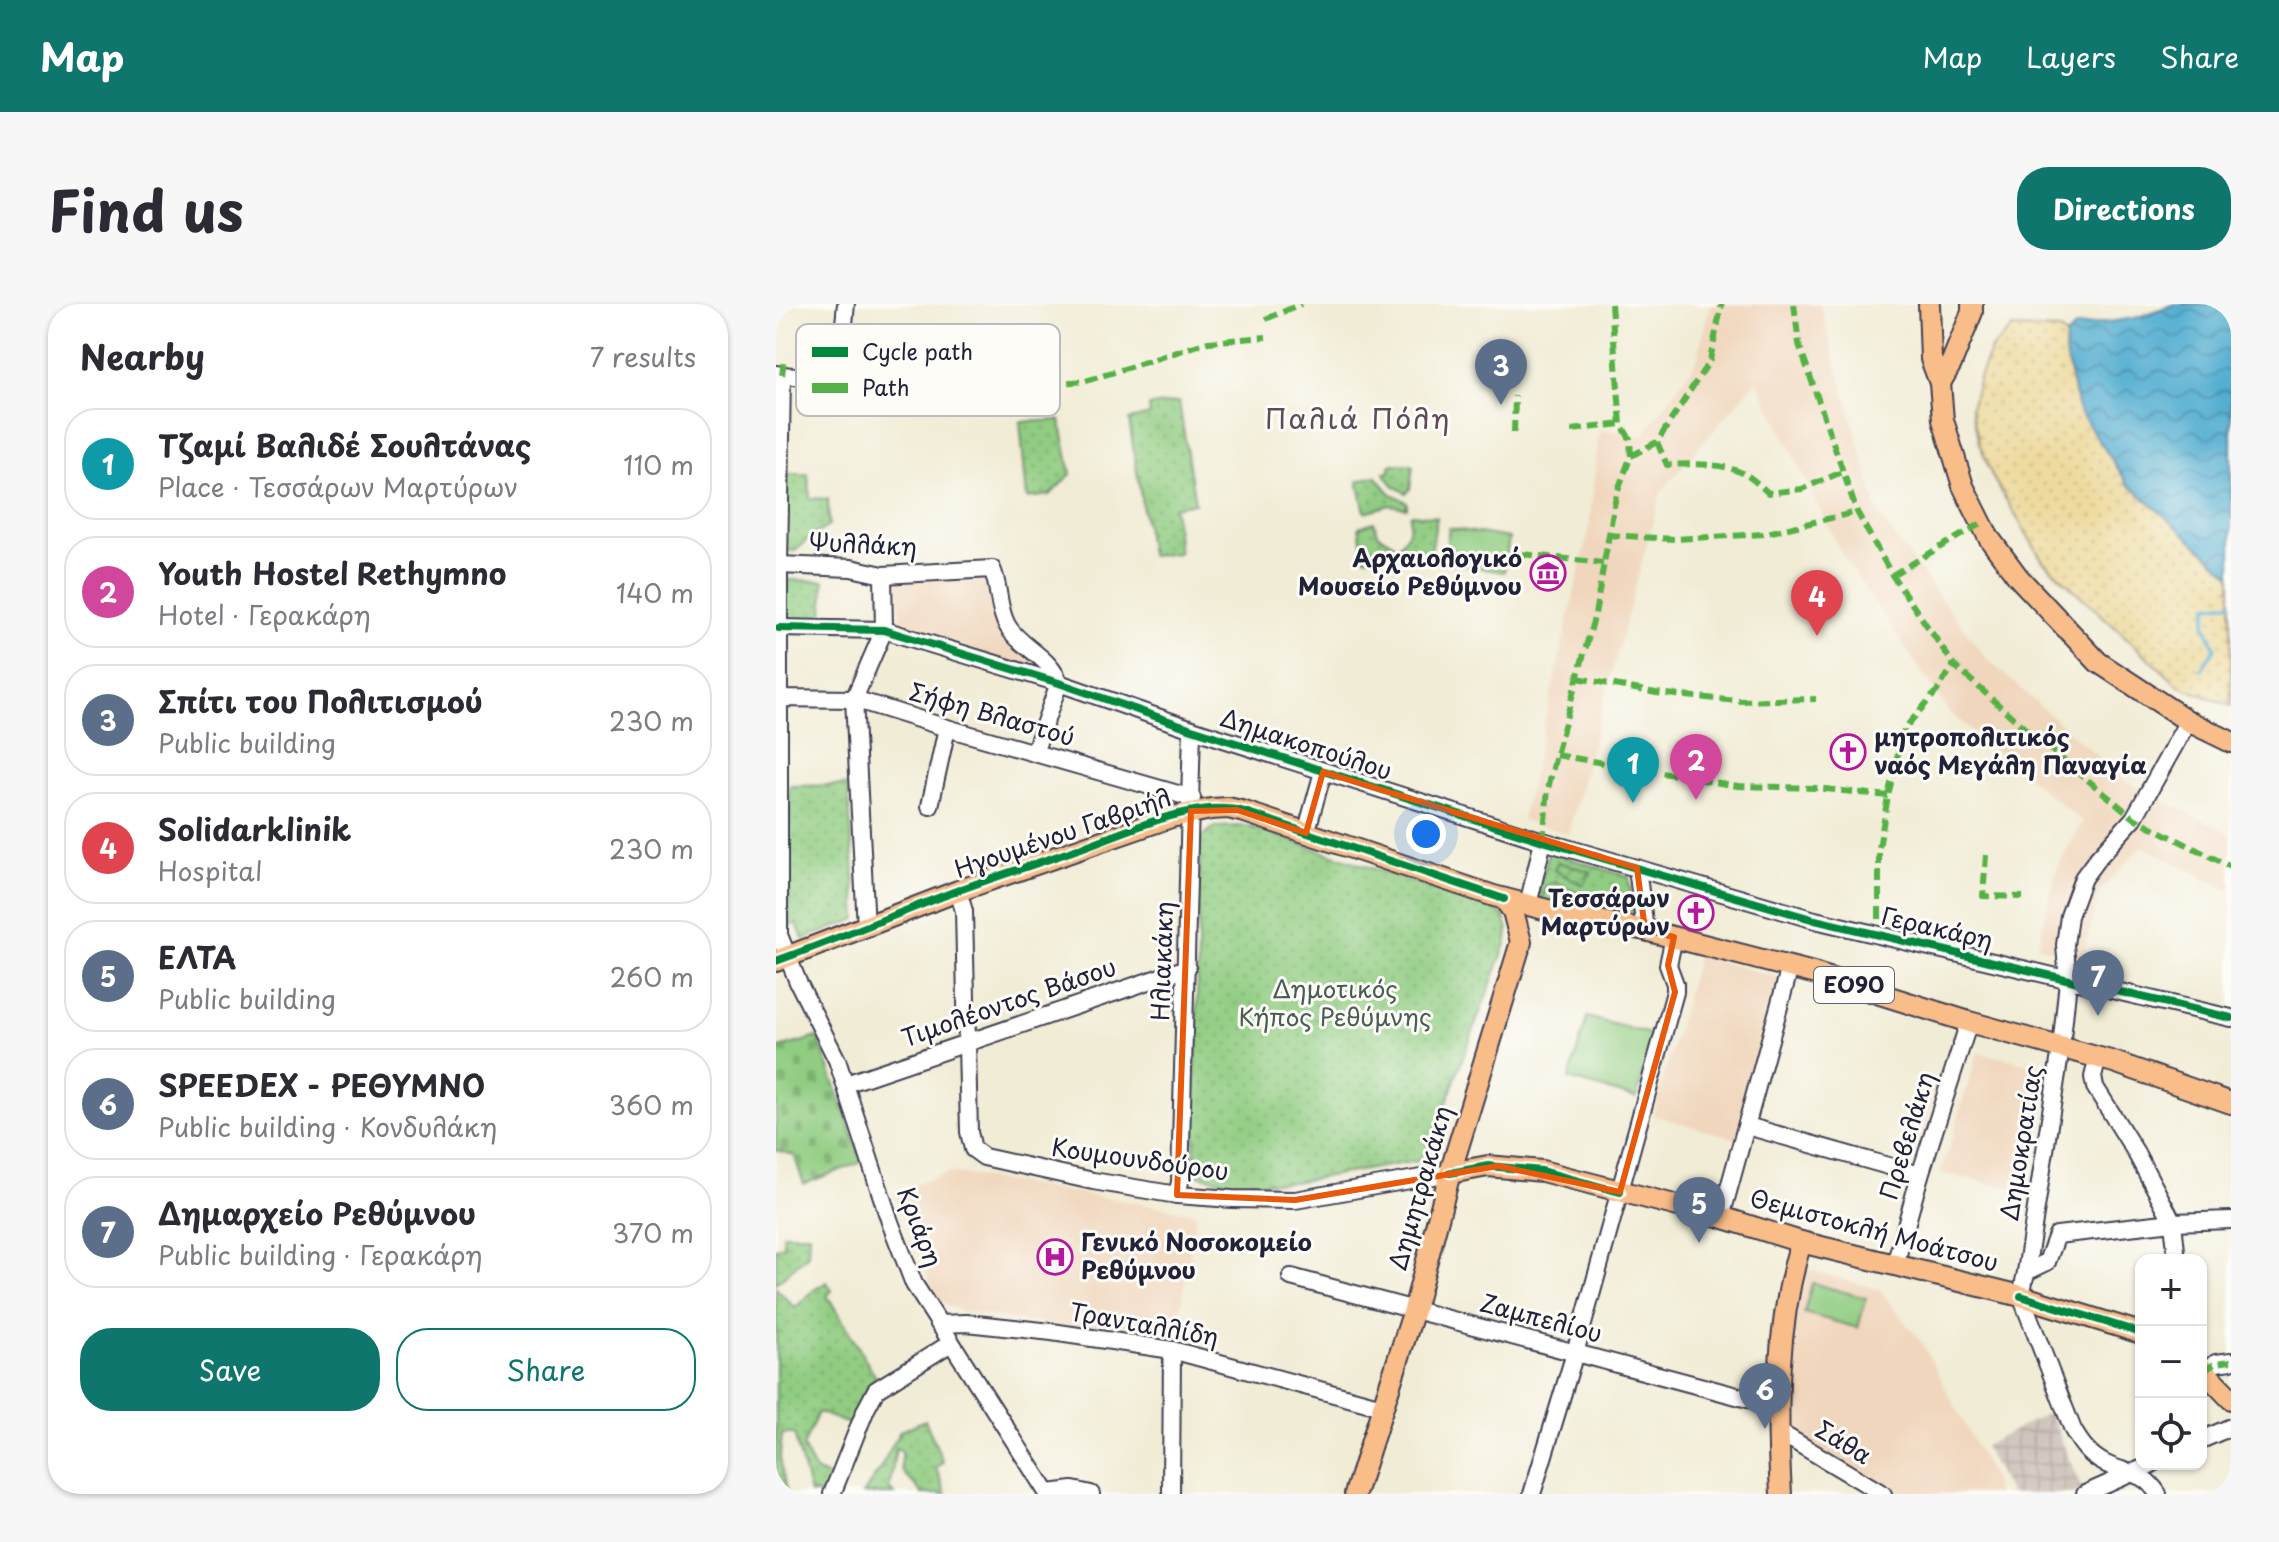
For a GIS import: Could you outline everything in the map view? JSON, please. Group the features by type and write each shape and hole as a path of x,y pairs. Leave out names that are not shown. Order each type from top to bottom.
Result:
{"main road":[{"path":"1929,304 1931,359 1940,383 1943,420 1963,486 1989,538 2018,577 2098,662 2188,721 2231,742"},
{"path":"1940,383 1967,325 1972,304"},
{"name":"Ηγουμένου Γαβριήλ","path":"782,959 1192,805 1237,810 1504,899"},
{"path":"1504,899 1513,911 1521,942"},
{"name":"ΕΟ90","path":"1504,899 1645,930 1790,967 2098,1058 2231,1103"},
{"path":"1521,942 1530,930 1563,914"},
{"name":"Δημητρακάκη","path":"1355,1494 1414,1310 1450,1173 1521,942"},
{"name":"Θεμιστοκλή Μοάτσου","path":"1450,1173 1488,1166 1542,1171 1721,1217 1801,1242 2021,1296 2135,1331"},
{"path":"1781,1494 1778,1407 1781,1331 1788,1288 1801,1242"},
{"path":"2207,1374 2231,1399"}],"street":[{"path":"843,324 846,304"},
{"name":"Κριάρη","path":"779,375 778,931 782,959 837,1060 904,1261 919,1292 1048,1494"},
{"name":"Ψυλλάκη","path":"779,565 851,568 883,575 992,569 997,598 1008,627 1049,666 1059,683"},
{"path":"866,927 854,699 884,630 883,575"},
{"name":"Δημακοπούλου","path":"779,628 884,630 1059,683 1323,772 1543,841"},
{"path":"1034,753 1059,683"},
{"name":"Σήφη Βλαστού","path":"778,702 854,699 1192,805"},
{"name":"Δημοκρατίας","path":"2021,1296 2061,1048 2068,981 2065,945 2069,916 2083,878 2134,818 2188,721"},
{"path":"930,806 947,728"},
{"name":"Ηλιακάκη","path":"1177,1195 1180,1182 1187,968 1192,729"},
{"path":"1306,833 1323,772"},
{"path":"1528,905 1543,841 1637,868 1645,930"},
{"name":"Γερακάρη","path":"1637,868 1815,920 2231,1018"},
{"path":"958,891 964,911 967,1042"},
{"path":"1532,1494 1575,1353 1675,992 1668,965 1674,937"},
{"path":"1721,1217 1790,967"},
{"name":"Τιμολέοντος Βάσου","path":"846,1084 1187,968"},
{"name":"Πρεβελάκη","path":"1895,1265 1969,1022"},
{"name":"Κουμουνδούρου","path":"967,1042 971,1147 978,1155 994,1160 1177,1195 1232,1199 1295,1200 1450,1173"},
{"path":"2098,1058 2093,1077 2095,1087 2135,1151 2173,1222 2176,1254"},
{"path":"1747,1126 1920,1175"},
{"path":"2026,1272 2047,1262 2057,1235 2173,1222 2231,1220"},
{"name":"Ζαμπελίου","path":"1291,1277 1778,1407"},
{"path":"2021,1296 2073,1430 2085,1449 2101,1462 2150,1481 2158,1494"},
{"name":"Τρανταλλίδη","path":"939,1324 966,1323 1172,1350 1382,1407"},
{"path":"832,1494 876,1390 951,1343"},
{"path":"1171,1494 1172,1350"},
{"path":"2207,1367 2231,1361"},
{"path":"2207,1437 2231,1427"},
{"name":"Σάθα","path":"1779,1432 1883,1494"},
{"path":"2085,1494 2140,1470"},
{"path":"1048,1494 1073,1490 1091,1494"}],"highlighted area":[{"path":"1323,772 1637,868 1645,930 1674,937 1668,965 1675,992 1620,1192 1498,1166 1295,1200 1177,1195 1191,811 1237,810 1306,833"}],"shaded area":[{"path":"1710,304 1820,304 1879,516 1986,658 2125,781 2231,834 2231,891 2142,846 2099,892 2082,961 2038,946 2056,871 2082,822 1949,712 1841,553 1757,380 1661,492 1568,834 1522,820 1589,530 1599,431 1643,436 1697,360"},
{"path":"987,575 991,607 1003,629 1033,661 1029,670 901,626 897,580"},
{"path":"1698,955 1782,979 1738,1139 1653,1115"},
{"path":"1978,1052 2047,1068 2028,1191 1941,1173"},
{"name":"Γενικό Νοσοκομείο Ρεθύμνου","path":"948,1172 1197,1213 1175,1344 960,1311 938,1301 894,1193"},
{"path":"1807,1269 1880,1290 1923,1345 1994,1481 1996,1494 1892,1494 1788,1431 1788,1343"},
{"path":"2050,1412 2082,1490 2074,1494 2010,1494 1984,1446"}],"green space":[{"path":"1179,402 1195,503 1174,507 1179,553 1150,556 1129,420 1150,415 1149,406"},
{"path":"1060,420 1071,474 1050,495 1027,498 1020,422"},
{"path":"1393,464 1413,466 1410,489 1406,493 1394,486 1384,473 1390,472"},
{"path":"786,474 808,474 810,498 828,499 829,526 795,551 783,550"},
{"path":"1376,476 1390,493 1407,502 1407,508 1390,505 1365,512 1358,481"},
{"path":"1412,514 1437,517 1430,557 1396,556 1395,552 1409,531"},
{"path":"1374,522 1378,534 1396,545 1387,556 1375,552 1370,558 1364,557 1359,527"},
{"path":"1449,528 1509,538 1504,572 1444,562"},
{"path":"786,580 824,581 823,622 785,621"},
{"path":"848,785 857,919 803,939 797,923 789,926 790,786"},
{"name":"Δημοτικός Κήπος Ρεθύμνης","path":"1248,826 1503,914 1508,929 1507,941 1428,1159 1294,1182 1234,1183 1194,1174 1200,838 1215,827"},
{"path":"1549,852 1629,877 1635,922 1535,904"},
{"path":"1558,862 1591,872 1583,885 1554,870"},
{"path":"1555,882 1578,893 1568,906 1540,901 1548,885"},
{"path":"1587,1017 1654,1035 1636,1098 1569,1079"},
{"path":"818,1037 862,1162 804,1184 794,1155 776,1150 776,1049"},
{"path":"783,1234 809,1234 808,1255 776,1283 776,1248 784,1246"},
{"path":"827,1282 832,1291 827,1295 876,1377 864,1394 851,1425 818,1412 803,1447 816,1472 830,1477 826,1494 810,1494 794,1434 782,1434 780,1457 787,1494 776,1494 776,1288 795,1308"},
{"path":"1812,1283 1866,1298 1858,1328 1804,1313"},
{"path":"925,1420 943,1462 936,1468 946,1494 922,1494 904,1474 902,1451 896,1448 889,1489 895,1494 863,1494 900,1431"}],"sand":[{"path":"2012,328 2058,330 2066,336 2065,353 2128,484 2231,575 2231,706 2179,686 2043,561 1993,478 1979,443 1971,408 1991,349"}],"water":[{"path":"2175,304 2231,304 2231,575 2128,484 2078,409 2065,353 2066,336 2076,327 2135,318"}],"waterway":[{"path":"2201,670 2215,648 2205,625 2208,606 2231,603"}],"marked path":[{"path":"1266,319 1301,304"},
{"path":"1611,304 1621,424 1630,439 1631,456"},
{"path":"1631,456 1657,442 1710,360 1722,304"},
{"path":"1794,304 1799,344 1857,512 1892,575 1954,665 2134,818 2231,867"},
{"path":"1060,383 1086,381 1208,342 1266,337"},
{"path":"782,375 784,360"},
{"path":"1514,433 1515,396"},
{"path":"1572,430 1621,424"},
{"path":"1657,442 1667,465 1730,468 1748,476 1768,493 1802,489 1842,472"},
{"path":"1543,841 1548,789 1595,614 1616,495 1631,456"},
{"path":"1608,535 1674,539 1763,534 1857,512"},
{"path":"1892,575 1982,523"},
{"path":"1522,554 1603,563"},
{"path":"1879,919 1879,848 1904,729 1937,691 1954,665"},
{"path":"1578,678 1656,693 1737,701 1816,699"},
{"path":"1556,755 1738,786 1816,788 1888,796"},
{"path":"1986,855 1983,896 2023,897"},
{"path":"2207,1369 2216,1363 2231,1361"}],"cycle path":[{"path":"779,628 884,630 1059,683 1192,729 1543,841 1815,920 2231,1018"},
{"path":"776,961 959,890 1159,819 1203,810 1245,812 1504,899"},
{"path":"1450,1173 1488,1166 1542,1171 1620,1192"},
{"path":"2021,1296 2135,1331"}],"place":[{"name":"Σπίτι του Πολιτισμού","path":"1501,405"},
{"name":"Αρχαιολογικό Μουσείο Ρεθύμνου","path":"1548,573"},
{"name":"Solidarklinik","path":"1817,636"},
{"name":"μητροπολιτικός ναός Μεγάλη Παναγία","path":"1848,752"},
{"name":"Youth Hostel Rethymno","path":"1696,800"},
{"name":"Τζαμί Βαλιδέ Σουλτάνας","path":"1633,803"},
{"name":"Τεσσάρων Μαρτύρων","path":"1696,913"},
{"name":"Δημαρχείο Ρεθύμνου","path":"2098,1016"},
{"name":"ΕΛΤΑ","path":"1699,1243"},
{"name":"Γενικό Νοσοκομείο Ρεθύμνου","path":"1055,1257"},
{"name":"SPEEDEX - ΡΕΘΥΜΝΟ","path":"1765,1429"}],"district":[{"name":"Παλιά Πόλη","path":"1358,419"}]}
